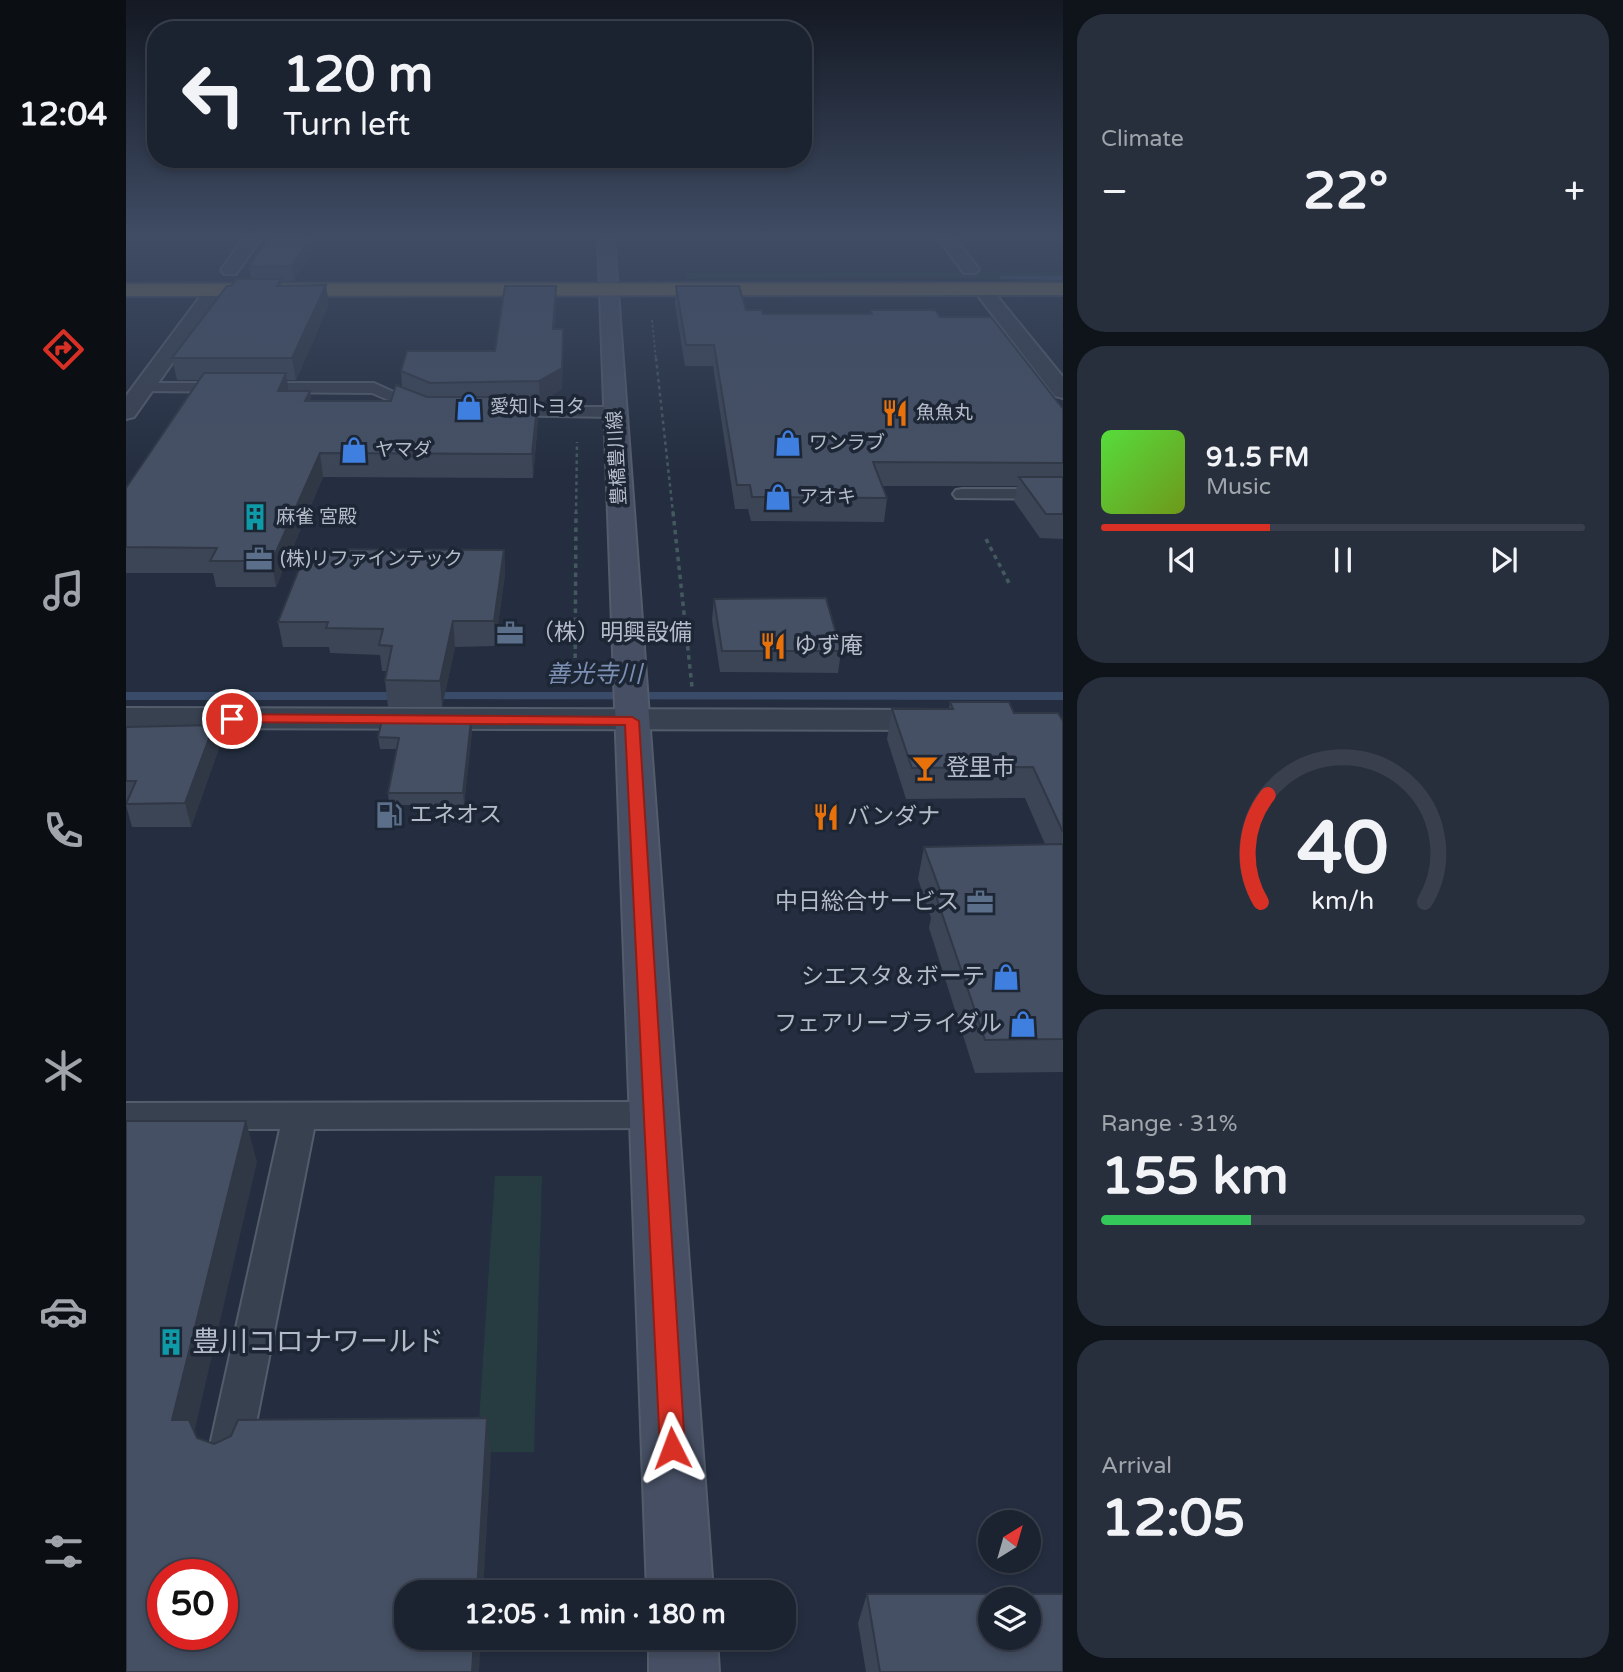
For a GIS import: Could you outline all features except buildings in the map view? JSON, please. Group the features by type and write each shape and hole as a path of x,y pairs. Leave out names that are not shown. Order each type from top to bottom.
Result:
{"main road":[{"name":"豊橋豊川線","path":"610,315 679,1580"},
{"path":"683,1650 684,1672"}],"street":[{"path":"126,412 194,315"},
{"path":"1007,315 1063,391"},
{"path":"126,718 631,702 979,719"}],"lane":[{"path":"144,388 374,388 429,412 442,412"},
{"path":"483,412 615,412"},
{"path":"962,494 1063,494"},
{"path":"126,1116 654,1115"},
{"path":"228,1459 300,1116"}],"path":[{"path":"652,318 692,686"},
{"path":"575,688 577,412"},
{"path":"986,539 1010,586"}],"green space":[{"path":"495,1176 542,1176 534,1452 477,1452"}],"waterway":[{"name":"善光寺川","path":"126,696 404,696"},
{"name":"善光寺川","path":"427,696 1063,696"}],"place":[{"name":"愛知トヨタ","path":"469,407"},
{"name":"魚魚丸","path":"895,413"},
{"name":"ワンラブ","path":"788,443"},
{"name":"ヤマダ","path":"354,450"},
{"name":"アオキ","path":"778,497"},
{"name":"麻雀 宮殿","path":"255,517"},
{"name":"(株)リファインテック","path":"259,559"},
{"name":"（株）明興設備","path":"510,633"},
{"name":"ゆず庵","path":"773,646"},
{"name":"登里市","path":"925,768"},
{"name":"エネオス","path":"389,815"},
{"name":"バンダナ","path":"826,817"},
{"name":"中日総合サービス","path":"980,902"},
{"name":"シエスタ＆ボーテ","path":"1006,977"},
{"name":"フェアリーブライダル","path":"1023,1024"},
{"name":"豊川コロナワールド","path":"171,1342"}],"route":[{"path":"232,719 632,721 672,1448"}]}
